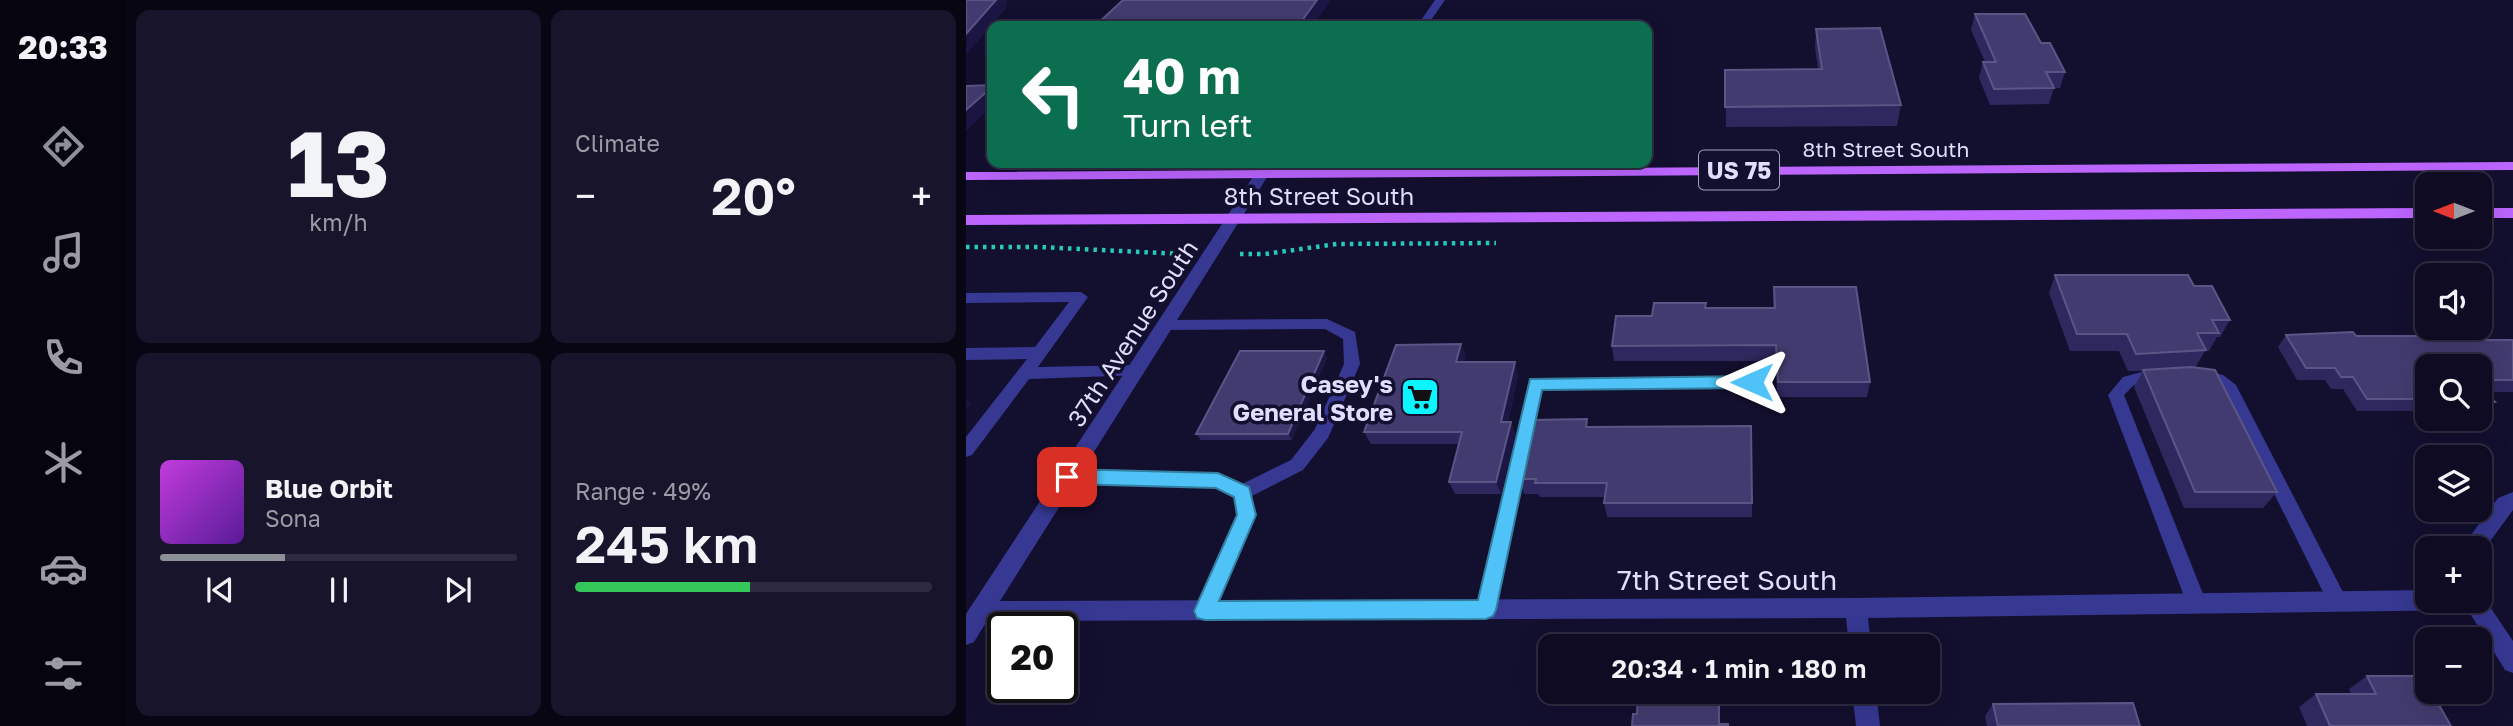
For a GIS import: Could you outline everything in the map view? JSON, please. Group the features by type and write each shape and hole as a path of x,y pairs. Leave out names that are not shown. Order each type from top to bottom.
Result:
{"main road":[{"name":"8th Street South","path":"1652,167 2513,166"},
{"name":"8th Street South","path":"966,176 1266,168"},
{"name":"8th Street South","path":"966,220 2415,213"},
{"path":"2492,213 2513,213"}],"street":[{"path":"1425,21 1440,0"},
{"name":"37th Avenue South","path":"966,634 1266,168"},
{"path":"2482,536 2505,504 2513,501"},
{"name":"7th Street South","path":"981,611 1856,608 2415,601"},
{"path":"1856,608 1859,634"},
{"path":"2482,613 2513,662"},
{"path":"1865,704 1868,726"}],"lane":[{"path":"966,298 1082,297 966,450"},
{"path":"1166,326 1327,324 1350,336 1352,364 1322,433 1297,465 1242,492"},
{"path":"966,354 1039,353"},
{"path":"1025,373 1136,371"},
{"path":"2197,604 2116,395 2123,382 2134,378 2217,379 2230,388 2338,602"},
{"path":"1486,610 1535,384 1752,382"},
{"path":"1067,477 1218,481 1242,492"},
{"path":"1205,611 1247,515 1242,492"}],"building":[{"path":"966,0 996,0 966,34"},
{"path":"1123,0 1317,0 1302,21 1100,21"},
{"path":"1975,14 2025,14 2041,43 2050,43 2065,72 2046,72 2054,88 1994,89 1983,62 1996,62"},
{"path":"1880,28 1901,105 1725,107 1725,70 1822,69 1816,29"},
{"path":"987,85 987,91 966,110 966,86"},
{"path":"2055,275 2188,275 2194,286 2212,286 2230,320 2212,320 2219,333 2197,333 2206,350 2136,354 2127,334 2077,334"},
{"path":"1774,287 1856,287 1870,382 1778,382 1776,345 1612,346 1616,316 1652,316 1654,303 1706,303 1705,308 1775,308"},
{"path":"2353,332 2356,336 2415,336 2415,340 2513,340 2513,380 2492,380 2492,354 2415,354 2415,399 2367,399 2353,377 2341,377 2335,368 2306,368 2286,335"},
{"path":"1461,344 1456,362 1515,362 1501,422 1511,422 1496,482 1449,482 1462,432 1364,432 1396,345"},
{"path":"1240,351 1324,351 1288,434 1196,434"},
{"path":"2191,367 2215,370 2277,492 2195,492 2143,370"},
{"path":"1587,419 1586,427 1751,426 1752,503 1604,503 1607,483 1535,483 1536,479 1519,479 1532,420"},
{"path":"2367,676 2415,676 2415,704 2438,704 2451,726 2330,726 2316,694 2376,694"},
{"path":"2133,703 2140,726 1998,726 1993,704"},
{"path":"1637,704 1719,704 1719,724 1728,726 1632,726 1633,714 1637,714"}],"place":[{"name":"Casey's General Store","path":"1420,397"}],"route":[{"path":"1067,477 1218,481 1242,492 1247,515 1205,611 1486,610 1535,384 1752,382"}]}
